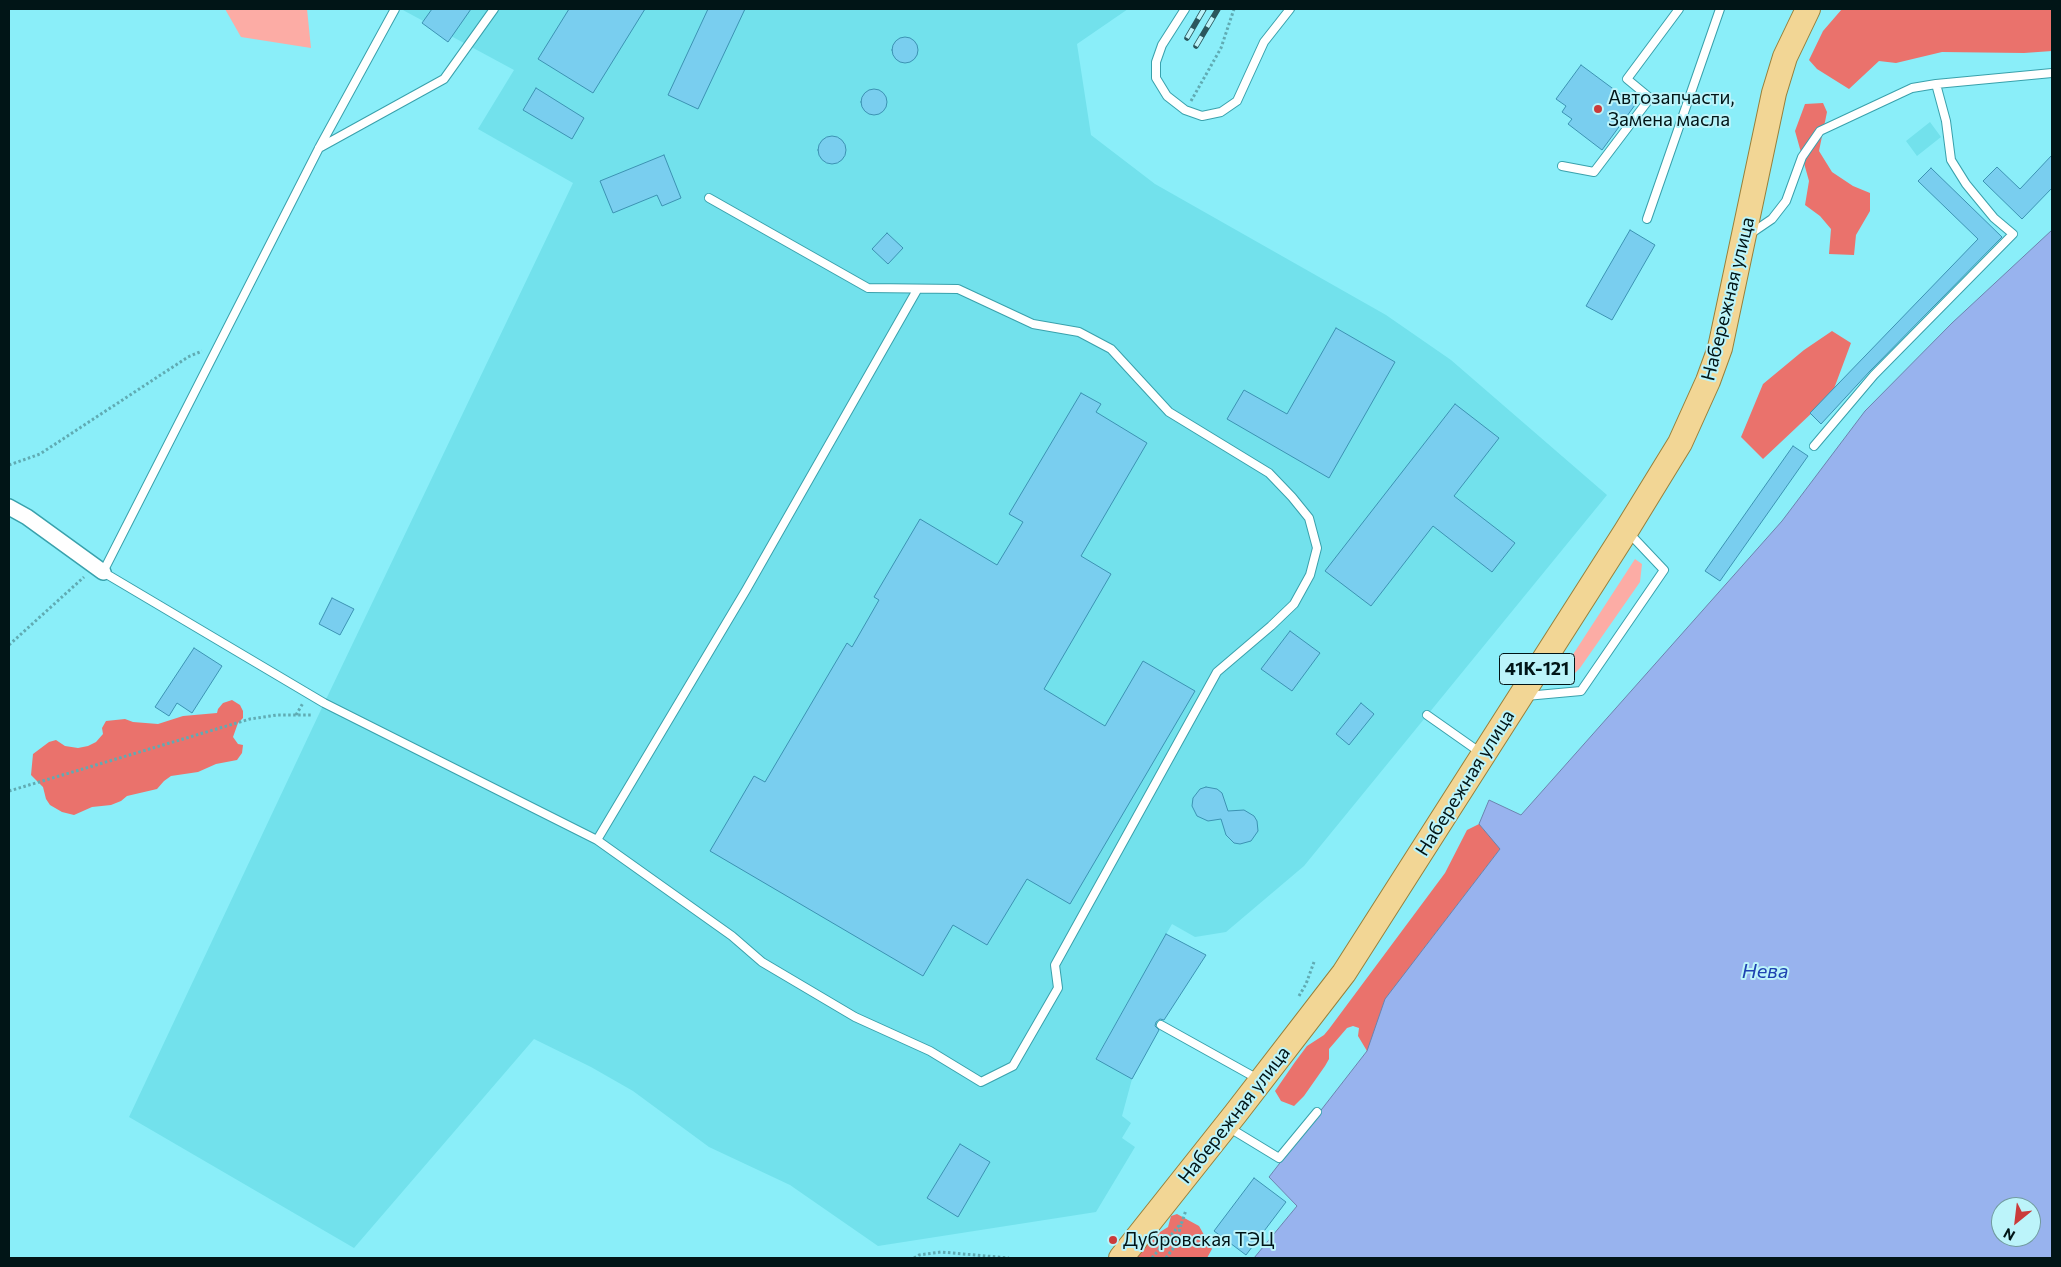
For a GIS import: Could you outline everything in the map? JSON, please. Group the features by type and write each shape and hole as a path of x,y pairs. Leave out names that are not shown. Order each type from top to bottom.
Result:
{"main road":[{"name":"Набережная улица","path":"1120,1258 1226,1126 1344,973 1626,531 1680,443 1708,382 1720,348 1774,93 1784,57 1802,11"}],"street":[{"path":"9,508 28,517 99,569"}],"lane":[{"path":"395,9 319,148 99,569 324,703 597,840 732,936 762,962 855,1017 930,1051 981,1082 1013,1066 1058,988 1055,965 1217,672 1294,604 1310,575 1317,548 1309,518 1292,497 1268,473 1169,412 1111,349 1079,332 1033,324 958,289 868,288 708,198"},
{"path":"319,148 444,79 494,9"},
{"path":"1185,9 1162,45 1156,62 1156,78 1167,96 1185,110 1202,116 1221,112 1237,101 1264,42 1290,9"},
{"path":"1562,166 1594,172 1650,98 1627,79 1680,9"},
{"path":"1647,219 1720,9"},
{"path":"1744,238 1772,219 1786,201 1802,156 1820,132 1912,88 2052,73"},
{"path":"1814,446 1874,375 2014,234 1994,218 1966,184 1951,160 1946,121 1936,84"},
{"path":"597,840 746,590 917,290"},
{"path":"1519,697 1581,691 1664,570 1626,531"},
{"path":"1427,715 1482,754"},
{"path":"1161,1025 1261,1081"},
{"path":"1226,1126 1279,1158 1317,1112"}],"path":[{"path":"1185,110 1221,48 1234,9"},
{"path":"9,465 40,454 188,357 218,344"},
{"path":"9,645 99,569"},
{"path":"9,791 250,719 277,715 312,715"},
{"path":"1166,1258 1175,1246 1187,1207"},
{"path":"1152,1258 1182,1222"},
{"path":"914,1258 919,1255 941,1252 1009,1258"}],"shaded area":[{"path":"225,9 307,9 311,48 241,37"},
{"path":"401,9 1128,9 1077,44 1091,135 1155,184 1386,315 1451,360 1607,495 1304,866 1226,932 1195,937 1172,924 1096,1058 1132,1079 1122,1116 1131,1123 1122,1138 1135,1147 1096,1212 878,1246 790,1185 709,1147 633,1091 591,1067 534,1039 354,1248 129,1117 573,183 478,129 514,70"},
{"path":"1842,9 2052,9 2052,51 2024,53 1942,52 1896,63 1879,61 1849,89 1817,69 1809,60 1823,31"},
{"path":"1823,103 1827,112 1819,151 1832,172 1853,186 1870,193 1870,211 1856,235 1854,255 1829,254 1831,229 1820,216 1805,205 1809,181 1795,131 1805,104"},
{"path":"1930,122 1941,137 1917,156 1906,141"},
{"path":"1832,331 1851,343 1832,394 1763,459 1741,437 1763,384 1804,350"},
{"path":"1635,559 1642,564 1640,582 1580,668 1567,681 1559,676"},
{"path":"232,700 240,705 243,711 243,718 238,723 233,737 238,744 243,745 242,753 237,760 216,764 198,772 171,776 157,789 127,796 111,805 92,807 74,815 62,812 50,805 46,799 43,787 31,775 33,754 49,742 56,740 65,746 78,748 88,746 96,742 103,734 102,728 106,721 125,719 133,722 158,724 183,716 217,713 223,703"},
{"path":"1479,824 1501,848 1422,951 1367,1051 1358,1036 1359,1028 1353,1026 1347,1028 1329,1049 1329,1059 1304,1096 1294,1106 1281,1101 1275,1091 1295,1062 1307,1046 1324,1035 1329,1029 1445,873 1467,830"},
{"path":"1177,1214 1199,1226 1212,1249 1207,1258 1137,1258 1140,1248 1152,1237 1168,1227 1171,1216"}],"water":[{"name":"Нева","path":"2052,230 2052,1258 1254,1258 1297,1206 1269,1177 1367,1051 1385,999 1500,849 1479,824 1489,800 1521,815 1782,521 1865,411 1952,323"}],"building":[{"path":"432,9 471,9 448,42 422,23"},
{"path":"569,9 645,9 593,93 538,59"},
{"path":"708,9 745,9 698,109 668,95"},
{"path":"905,37 914,41 918,50 914,59 905,63 896,59 892,50 896,41"},
{"name":"Автозапчасти, Замена масла","path":"1581,65 1635,105 1602,150 1568,124 1572,119 1562,112 1566,106 1556,99"},
{"path":"536,88 584,118 572,139 523,110"},
{"path":"874,89 883,93 887,102 883,111 874,115 865,111 861,102 865,93"},
{"path":"832,136 842,140 846,150 842,160 832,164 822,160 818,150 822,140"},
{"path":"664,155 681,198 662,206 657,195 613,213 600,181"},
{"path":"2052,155 2052,188 2022,219 1983,181 1997,167 2020,189"},
{"path":"1931,168 2002,237 1870,371 1821,424 1810,413 1978,239 1918,181"},
{"path":"1630,230 1655,245 1612,320 1586,306"},
{"path":"887,233 903,248 888,264 872,249"},
{"path":"1336,328 1395,362 1329,478 1227,419 1244,390 1287,414"},
{"path":"1081,393 1101,404 1096,412 1147,443 1081,556 1111,574 1044,689 1105,726 1143,661 1195,691 1070,904 1027,879 987,945 953,925 923,976 710,851 754,776 765,782 847,643 852,647 879,600 874,597 920,519 997,565 1023,522 1009,514"},
{"path":"1455,404 1499,438 1454,496 1515,543 1492,572 1433,526 1371,606 1325,571"},
{"path":"1793,446 1808,456 1720,581 1705,571"},
{"path":"332,598 354,609 340,635 319,624"},
{"path":"1290,631 1320,653 1292,691 1261,669"},
{"path":"194,648 222,666 192,713 177,703 169,716 155,707"},
{"path":"1361,703 1374,714 1349,745 1336,734"},
{"path":"1206,787 1217,789 1222,793 1228,811 1244,810 1254,816 1257,821 1258,831 1251,841 1240,844 1234,843 1226,835 1221,819 1208,821 1197,816 1192,806 1193,798 1200,789"},
{"path":"1166,934 1206,955 1164,1020 1160,1019 1156,1022 1155,1026 1159,1030 1132,1079 1096,1059"},
{"path":"960,1144 990,1162 958,1217 927,1198"},
{"path":"1254,1178 1286,1202 1246,1255 1214,1231"}],"railway":[{"path":"1187,38 1204,9"},
{"path":"1196,46 1218,9"}],"place":[{"name":"Автозапчасти, Замена масла","path":"1598,109"},
{"name":"Дубровская ТЭЦ","path":"1113,1240"}]}
